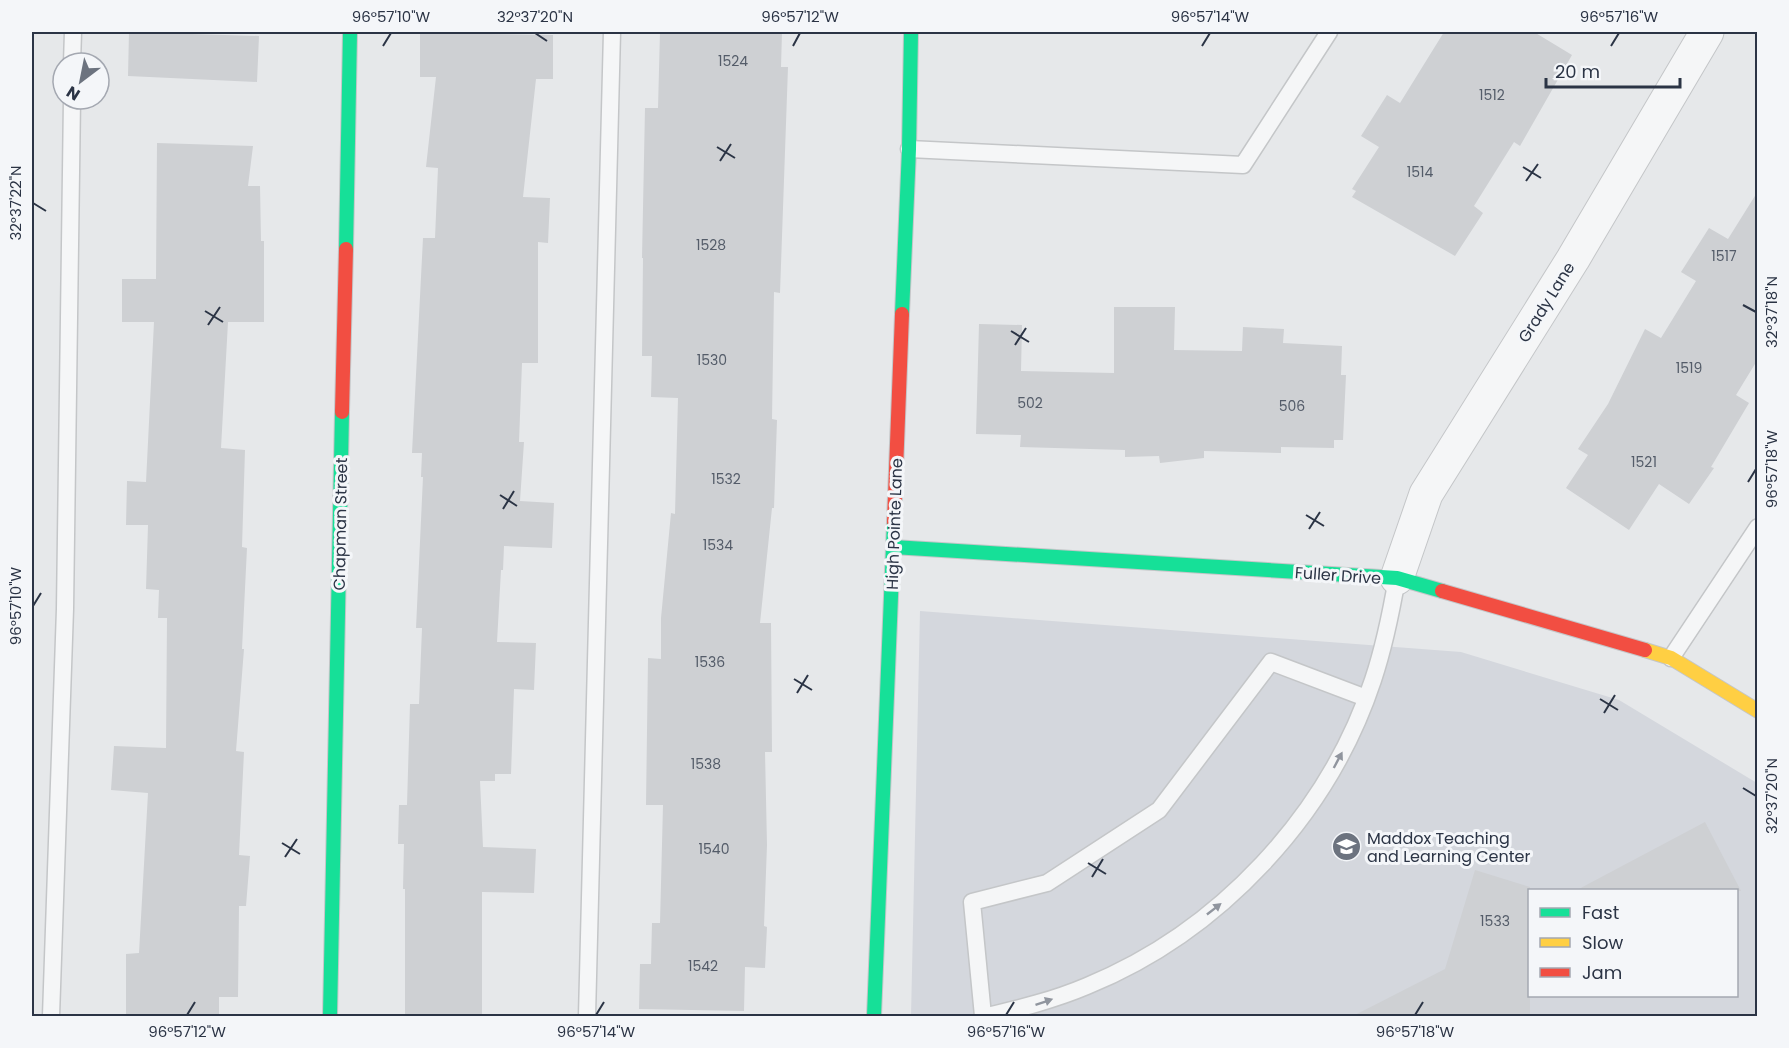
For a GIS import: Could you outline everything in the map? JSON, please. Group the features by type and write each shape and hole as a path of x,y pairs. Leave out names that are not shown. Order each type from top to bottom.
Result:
{"street":[{"name":"Chapman Street","path":"330,1017 350,32"},
{"name":"High Pointe Lane","path":"874,1017 909,149 911,32"},
{"name":"Grady Lane","path":"1397,578 1426,494 1573,259 1707,32"},
{"name":"Fuller Drive","path":"893,547 1397,578 1671,658 1758,711"}],"lane":[{"path":"72,51 73,32"},
{"path":"587,1017 612,32"},
{"path":"909,149 1243,165 1329,32"},
{"path":"51,1017 65,609 72,111"},
{"path":"1671,658 1758,527"},
{"path":"1366,698 1271,662 1159,810 1047,883 972,902 985,1017 1036,1004 1088,986 1137,962 1183,933 1227,899 1264,862 1298,822 1328,778 1353,731 1373,681 1388,630 1397,578"}],"shaded area":[{"name":"Maddox Teaching and Learning Center","path":"920,611 1461,652 1619,700 1757,783 1757,1016 911,1016"}],"building":[{"path":"129,32 259,36 257,82 128,76"},
{"path":"420,32 553,35 553,79 536,79 523,197 550,198 548,243 538,242 538,363 522,363 519,442 524,442 520,501 554,503 552,548 504,546 497,642 536,643 534,690 514,689 511,774 495,774 495,781 480,781 483,847 536,849 534,893 482,892 482,1017 405,1017 404,844 398,844 399,805 407,805 410,704 419,704 422,628 416,628 423,477 421,477 422,453 412,453 423,238 435,238 438,168 426,167 436,77 420,77"},
{"path":"660,32 782,32 781,67 788,67 780,293 774,292 772,419 777,420 774,508 772,508 760,623 771,623 772,752 765,752 767,845 764,926 767,927 765,968 745,967 744,1011 639,1009 640,964 651,964 652,923 660,923 663,805 646,805 648,658 661,659 661,618 671,513 675,514 678,398 651,397 652,356 642,356 645,108 658,108"},
{"path":"1444,32 1534,32 1572,55 1520,146 1514,142 1474,206 1483,213 1455,256 1352,197 1356,191 1352,189 1379,147 1361,136 1387,95 1400,103"},
{"path":"157,143 253,146 248,186 260,186 261,241 264,241 264,322 228,322 221,448 245,450 242,547 247,548 242,649 244,649 236,751 244,752 239,855 250,856 246,906 239,906 238,997 219,997 219,1017 126,1017 126,954 139,953 148,793 111,790 114,746 166,748 167,618 158,618 159,590 146,589 148,525 126,525 127,481 146,482 154,322 122,322 122,279 156,279"},
{"path":"1758,191 1758,359 1736,395 1749,403 1711,467 1714,468 1689,504 1659,484 1629,530 1566,488 1588,455 1578,449 1608,404 1645,329 1661,338 1696,281 1681,272 1709,228 1728,239"},
{"path":"1114,307 1175,307 1174,350 1242,351 1243,327 1284,329 1283,343 1342,346 1341,375 1346,375 1343,440 1334,440 1334,448 1281,447 1281,453 1204,451 1204,458 1160,463 1159,456 1125,457 1125,450 1020,447 1021,435 976,434 979,324 1022,325 1021,371 1114,373"},
{"path":"1705,822 1741,891 1738,889 1579,889"},
{"path":"1475,870 1530,887 1528,889 1528,997 1530,997 1530,1017 1351,1017 1445,969"}],"traffic: fast":[{"path":"346,249 350,32"},
{"path":"902,314 911,32"},
{"path":"330,1016 342,412"},
{"path":"874,1016 894,522"},
{"path":"893,547 1397,578 1442,591"}],"traffic: slow":[{"path":"1645,650 1671,658 1758,711"}],"traffic: jam":[{"path":"342,412 346,249"},
{"path":"894,522 902,314"},
{"path":"1442,591 1645,650"}],"place":[{"name":"Maddox Teaching and Learning Center","path":"1346,847"}]}
